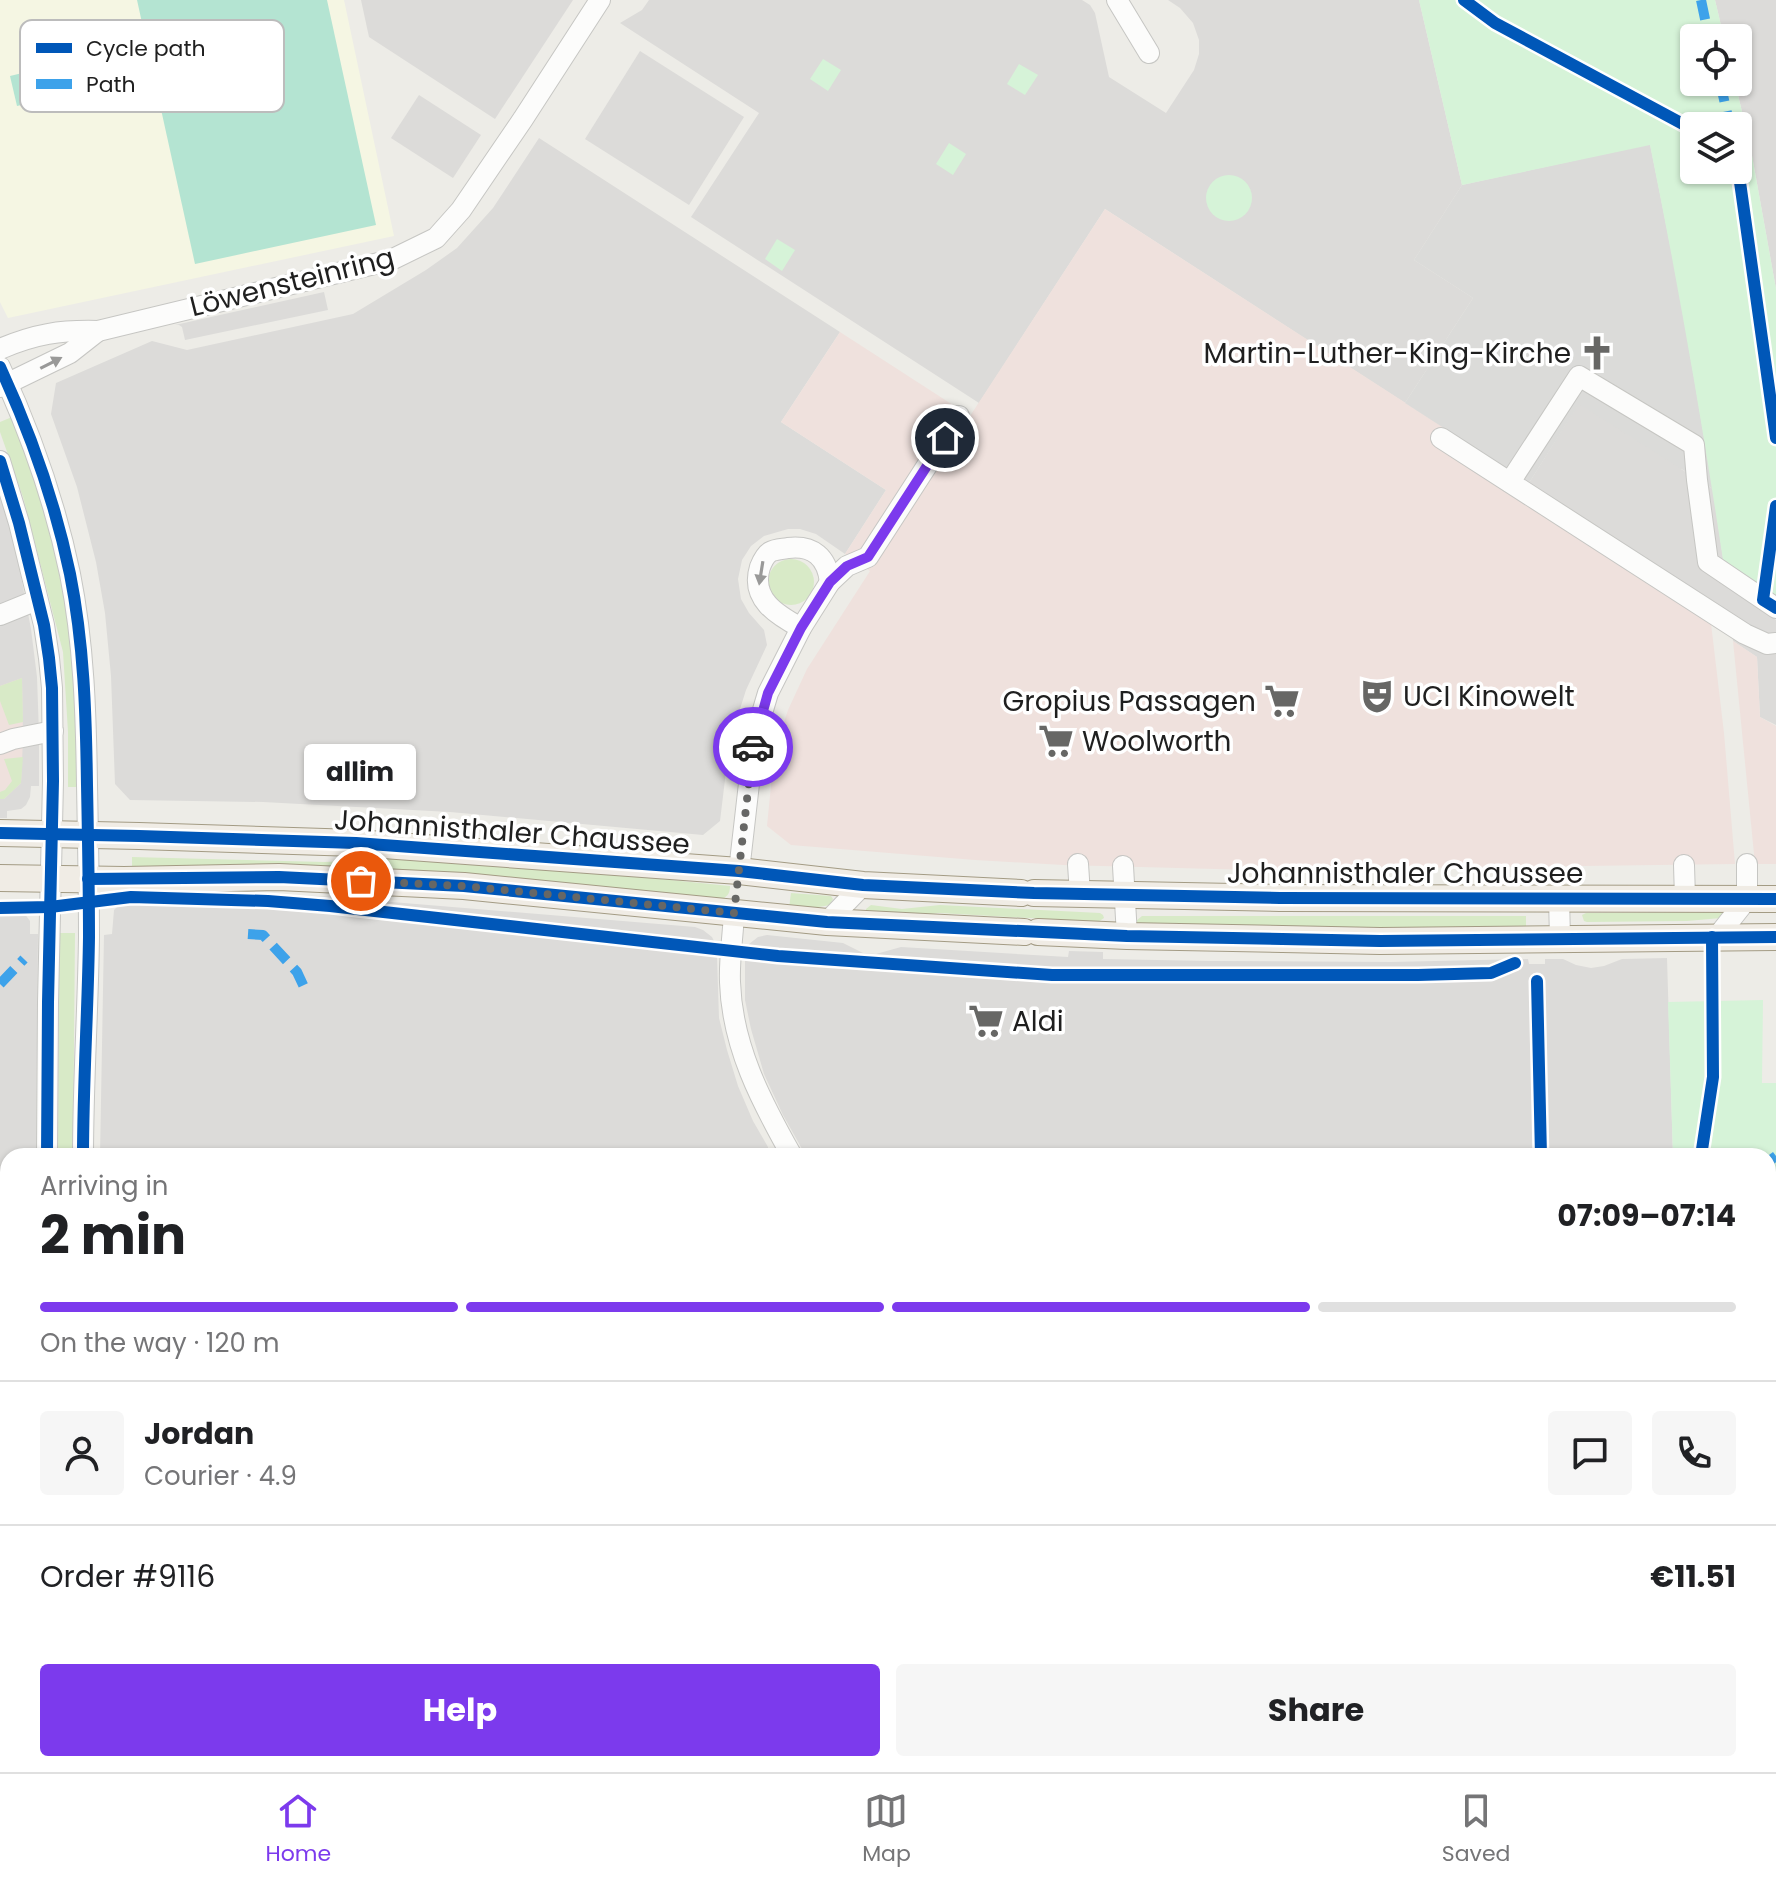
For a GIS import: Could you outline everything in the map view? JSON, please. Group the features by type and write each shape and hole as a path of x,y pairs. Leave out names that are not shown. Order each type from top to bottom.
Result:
{"main road":[{"name":"Johannisthaler Chaussee","path":"0,833 356,843 739,871 863,885 1028,893 1776,899"},
{"path":"734,913 739,871"},
{"name":"Johannisthaler Chaussee","path":"0,878 279,877 464,886 827,922 1127,936 1380,941 1776,937"}],"street":[{"name":"Löwensteinring","path":"0,349 24,339 65,330 98,331 391,260 436,238 467,202 600,0"},
{"path":"1117,0 1149,53"},
{"name":"Löwensteinring","path":"3,379 70,353 98,331"},
{"path":"1510,482 1579,376 1694,445 1708,562 1776,608"},
{"path":"3,379 25,421 52,501 70,573 85,681 89,940 83,1148"},
{"path":"739,871 754,740 768,693 801,628 830,582 847,566 868,557 959,416"},
{"path":"1441,438 1745,634 1767,644 1776,643"},
{"path":"0,461 19,523 49,658 53,731 47,1148"},
{"path":"801,628 775,613 764,601 758,578 763,560 770,552 801,546 818,554 829,570 830,582"},
{"path":"0,615 37,600"},
{"path":"1673,602 1686,611 1694,600"},
{"path":"0,757 7,741 53,731"},
{"path":"1078,864 1080,894"},
{"path":"1717,937 1747,899 1747,864"},
{"path":"1684,865 1685,898"},
{"path":"1123,866 1127,936"},
{"path":"827,922 863,885"},
{"path":"1559,898 1560,938"},
{"path":"734,913 730,980 734,1022 746,1065 787,1148"}],"shaded area":[{"path":"0,0 344,0 394,236 8,318 0,302"},
{"path":"361,0 573,0 495,119 369,37"},
{"path":"649,0 1082,0 1095,13 1109,77 1166,113 1194,70 1199,54 1199,40 1193,23 1168,0 1419,0 1462,185 1414,260 1473,298 1405,403 1105,209 979,403 691,217 759,113 620,23 642,10"},
{"path":"1715,0 1776,0 1776,289 1752,156 1752,112 1742,112 1738,96 1752,96 1752,24 1721,24"},
{"path":"640,51 744,117 689,205 585,139"},
{"path":"419,95 481,135 453,178 391,138"},
{"path":"539,138 840,332 781,422 886,490 845,554 816,534 788,529 764,536 751,546 742,560 738,579 741,599 764,630 767,645 746,690 735,725 720,821 703,835 450,812 263,802 130,800 115,784 105,613 77,487 51,414 56,383 152,341 187,350 353,314 457,248 493,208"},
{"path":"1650,144 1679,289 1713,489 1579,404 1529,483 1405,403 1473,298 1414,260 1462,185"},
{"name":"Gropius Passagen","path":"1105,209 1708,598 1735,864 1254,870 1063,865 791,845 767,826 773,766 788,710 807,669 870,571 845,554 886,490 781,422 840,332 970,416"},
{"path":"324,292 328,310 185,340 182,327 175,325"},
{"path":"1579,403 1604,419 1614,405 1690,454 1681,469 1713,489 1727,585 1776,620 1776,725 1760,717 1757,657 1733,641 1730,612 1529,483"},
{"path":"0,494 15,545 31,629 39,734 39,786 31,786 26,805 7,811 7,818 0,818"},
{"path":"1733,641 1757,657 1760,717 1776,726 1776,864 1755,864"},
{"path":"22,678 21,783 4,799 0,799 0,686"},
{"path":"131,893 319,896 703,930 714,941 719,1018 727,1050 738,1086 768,1148 100,1148 104,935 112,934 114,910 122,902 131,901"},
{"path":"0,902 5,902 5,910 24,913 30,921 30,934 38,934 36,1148 0,1148"},
{"path":"767,935 843,943 863,953 876,954 901,947 1068,957 1069,951 1103,952 1103,959 1211,961 1528,959 1529,964 1545,964 1545,959 1563,959 1591,968 1622,959 1667,958 1673,1148 802,1148 764,1074 745,1000 745,956 749,944"}],"green space":[{"path":"137,0 327,0 376,225 195,264 162,112 284,112 284,20 141,20"},
{"path":"1419,0 1715,0 1721,24 1680,24 1680,96 1738,96 1742,112 1680,112 1680,184 1752,184 1752,156 1776,289 1776,596 1723,560 1689,352 1650,145 1462,185"},
{"path":"823,59 841,70 828,91 810,79"},
{"path":"1019,64 1038,75 1025,95 1007,84"},
{"path":"20,74 20,105 17,106 10,76"},
{"path":"949,143 966,154 953,175 936,164"},
{"path":"1229,175 1245,182 1252,198 1245,214 1229,221 1213,214 1206,198 1213,182"},
{"path":"777,239 795,250 782,271 765,259"},
{"path":"12,417 43,508 64,602 73,665 78,787 68,787 63,652 23,497 0,432 0,422"},
{"path":"791,559 807,566 814,582 807,598 791,605 775,598 768,582 775,566"},
{"path":"22,678 23,722 9,725 0,701 0,686"},
{"path":"23,757 21,783 4,799 0,799 0,792 12,781 4,759"},
{"path":"132,857 325,862 414,858 730,886 728,895 720,900 352,871 132,867"},
{"path":"791,893 831,896 833,899 830,905 789,908"},
{"path":"871,905 902,909 940,905 1100,913 1104,918 1098,922 939,913 903,917 866,912"},
{"path":"1725,912 1721,918 1687,921 1587,922 1582,915 1586,913"},
{"path":"1142,916 1526,916 1526,931 1136,925"},
{"path":"59,933 75,933 73,1148 58,1148"},
{"path":"1763,1000 1762,1083 1776,1083 1776,1148 1673,1148 1668,1002"}],"marked path":[{"path":"1701,0 1706,24"},
{"path":"1723,96 1727,112"},
{"path":"248,934 263,935 297,972 305,989"},
{"path":"0,984 24,959"}],"cycle path":[{"path":"1464,0 1495,23 1680,122"},
{"path":"1740,184 1776,438"},
{"path":"0,367 32,443 57,521 75,600 81,653 86,732 89,918 83,1148"},
{"path":"0,461 44,625 52,688 47,1148"},
{"path":"1776,506 1763,600 1776,608"},
{"path":"0,833 356,843 739,871 863,885 1034,893 1280,898 1776,899"},
{"path":"88,879 279,877 464,886 827,922 1127,936 1380,941 1776,937"},
{"path":"0,908 50,907 131,897 268,901 778,956 1052,975 1418,975 1491,973 1515,963"},
{"path":"1702,1148 1713,1077 1712,937"},
{"path":"1537,981 1541,1148"}],"way so far":[{"path":"361,881 464,886 734,913 753,747"}],"place":[{"name":"Martin-Luther-King-Kirche","path":"1597,353"},
{"name":"UCI Kinowelt","path":"1377,696"},
{"name":"Gropius Passagen","path":"1282,701"},
{"name":"Woolworth","path":"1056,741"},
{"name":"allim","path":"361,881"},
{"name":"Aldi","path":"986,1021"}],"route":[{"path":"753,747 768,693 801,628 830,582 847,566 868,557 945,438"}]}
